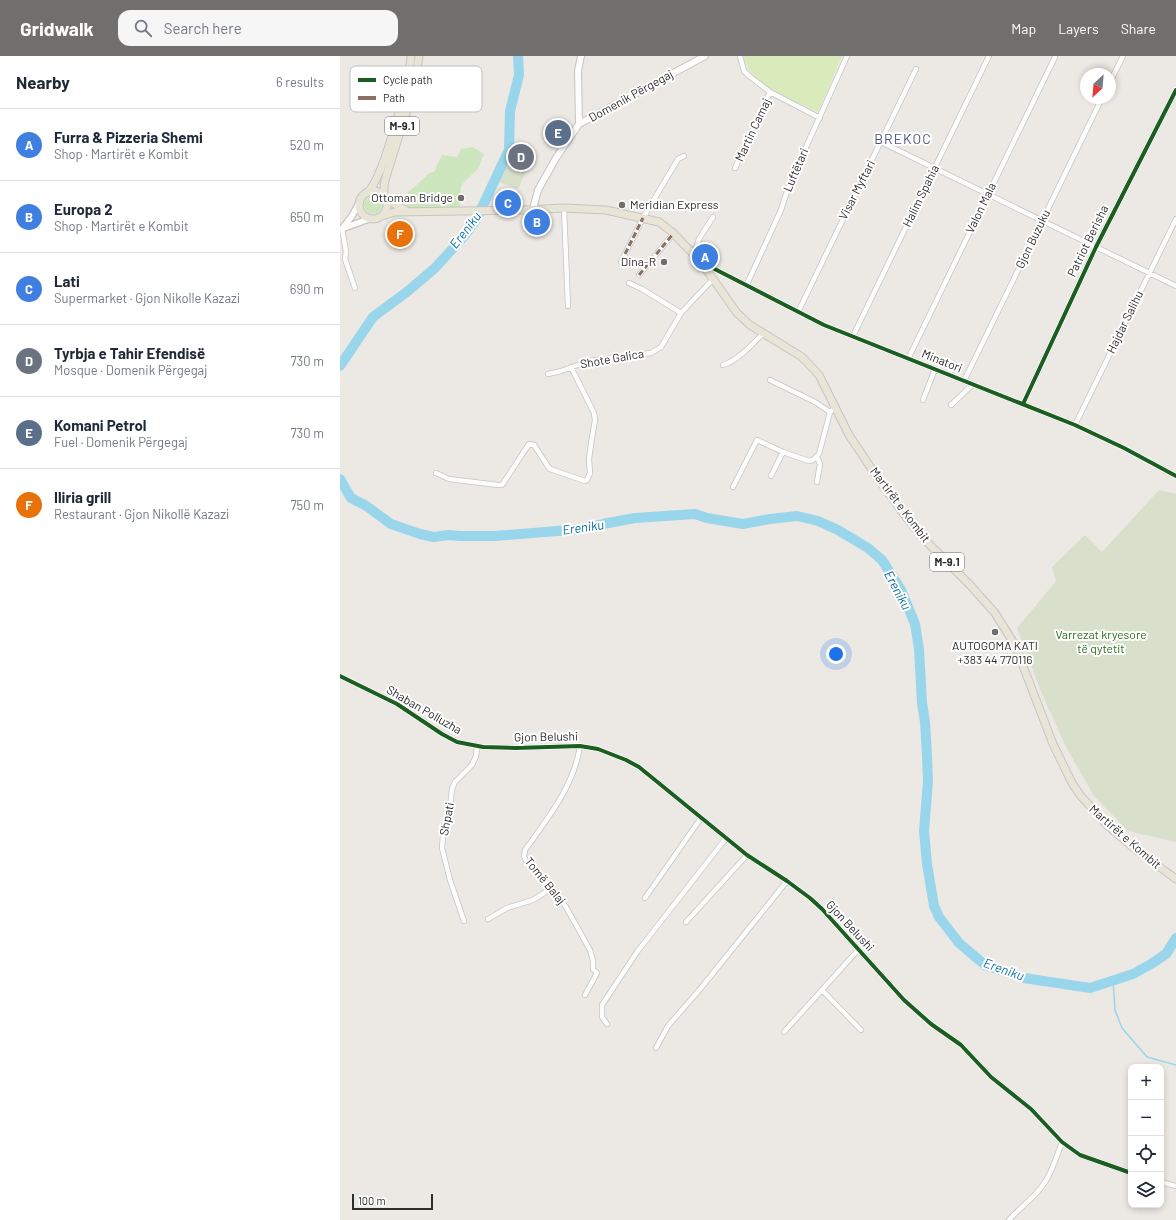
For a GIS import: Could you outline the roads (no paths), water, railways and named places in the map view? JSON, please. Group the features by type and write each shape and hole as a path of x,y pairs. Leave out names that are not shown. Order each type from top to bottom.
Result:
{"main road":[{"name":"M-9.1","path":"410,66 412,56"},
{"name":"M-9.1","path":"417,66 419,56"},
{"path":"579,124 578,71 581,56"},
{"name":"Domenik Përgegaj","path":"533,210 538,190 556,158 579,124 705,56"},
{"name":"M-9.1","path":"360,201 361,197 372,188 378,178 398,112"},
{"name":"M-9.1","path":"382,216 387,208 384,187 385,180 406,112"},
{"name":"M-9.1","path":"368,192 377,192 402,209 411,212"},
{"path":"360,201 359,206 362,214 370,219"},
{"name":"Martirët e Kombit","path":"533,210 564,208 606,210 659,222 701,262 737,313 750,325 802,357 810,364 819,375 833,410 879,480 906,517 926,541 970,585 995,613 1015,645 1053,744 1072,783 1080,795 1106,824 1173,878"},
{"name":"M-9.1","path":"370,219 378,218 391,213 533,210"}],"street":[{"name":"Martin Camaj","path":"740,56 744,71 770,92 820,118"},
{"name":"Luftëtari","path":"747,284 781,210 789,185 847,56"},
{"name":"Halim Spahia","path":"852,336 989,56"},
{"path":"1116,69 1122,56"},
{"name":"Valon Mala","path":"908,358 1055,57"},
{"name":"Visar Myftari","path":"798,312 841,222 882,142 916,69"},
{"name":"Patriot Berisha","path":"1023,404 1096,247 1176,90"},
{"name":"Martin Camaj","path":"735,168 770,92"},
{"name":"Gjon Buzuku","path":"964,381 1099,104"},
{"path":"882,142 1176,286"},
{"path":"621,262 643,218 678,159 684,156"},
{"path":"341,229 352,216 360,201"},
{"path":"564,208 568,306"},
{"path":"694,255 699,239 713,216"},
{"path":"341,229 370,219"},
{"name":"Hajdar Salihu","path":"1075,425 1176,219"},
{"path":"341,229 346,251 345,259 355,288"},
{"path":"639,275 673,234"},
{"name":"Minatori","path":"701,262 747,284 798,312 935,370 1075,425 1124,448 1176,476"},
{"name":"Shote Galica","path":"548,374 571,368 589,361 651,353 661,347 681,313 713,279"},
{"path":"629,282 681,313"},
{"path":"723,365 731,363 764,333"},
{"name":"Shote Galica","path":"436,473 449,479 502,485 529,444 532,444 550,469 585,481 587,480 590,473 589,459 595,420 594,414 571,368"},
{"path":"923,400 935,370"},
{"path":"733,487 757,440 783,452 809,461 813,460 819,454 833,410 770,380"},
{"path":"951,405 973,384"},
{"path":"771,476 783,452"},
{"path":"817,457 820,464 817,482"},
{"name":"Shaban Polluzha","path":"340,676 397,704 442,734 457,742 477,747"},
{"name":"Gjon Belushi","path":"477,747 516,748 580,746 610,753 639,767 747,855 810,898 822,909 904,1000 931,1024 961,1045 991,1076 1031,1110 1062,1142 1080,1155 1128,1172"},
{"name":"Tomë Balaj","path":"580,746 569,784 552,813 525,850 524,856 526,861 552,888 566,907 590,950 593,961 593,969 597,973 585,995"},
{"name":"Shpati","path":"464,921 450,880 442,848 450,817 452,789 455,782 472,765 476,756 477,747"},
{"path":"645,898 701,818"},
{"path":"607,1024 602,1017 602,1005 637,952 726,838"},
{"path":"686,922 747,855"},
{"path":"656,1048 668,1026 705,983 787,881"},
{"path":"488,919 508,908 533,900 552,888"},
{"name":"Gjon Belushi","path":"784,1032 858,950"},
{"path":"822,990 861,1030"},
{"path":"1009,1220 1033,1197 1045,1182 1054,1164 1062,1142"},
{"path":"1164,1183 1176,1186"}],"waterway":[{"name":"Ereniku","path":"340,366 373,317 408,291 435,268 465,235 477,218 509,150 510,111 519,75 518,56"},
{"name":"Ereniku","path":"340,479 351,498 365,505 391,524 434,537 448,535 495,536 582,529 635,518 695,514 707,518 743,524 797,516 818,521 838,530 868,548 882,560 901,590 915,624 919,649 927,755 928,781 924,831 927,864 934,906 939,917 959,943 985,965 1024,978 1090,988 1133,974 1151,964 1166,954 1176,938"},
{"path":"1113,980 1115,1010 1122,1028 1147,1057 1176,1065"}],"place":[{"name":"Komani Petrol","path":"558,133"},
{"name":"Tyrbja e Tahir Efendisë","path":"521,157"},
{"name":"Ottoman Bridge","path":"461,198"},
{"name":"Lati","path":"508,203"},
{"name":"Meridian Express","path":"622,205"},
{"name":"Europa 2","path":"537,222"},
{"name":"Iliria grill","path":"400,234"},
{"name":"Furra & Pizzeria Shemi","path":"705,257"},
{"name":"Dina-R","path":"664,262"},
{"name":"AUTOGOMA KATI +383 44 770116","path":"995,632"}],"district":[{"name":"BREKOC","path":"903,139"}],"park label":[{"name":"Varrezat kryesore të qytetit","path":"1101,642"}]}
